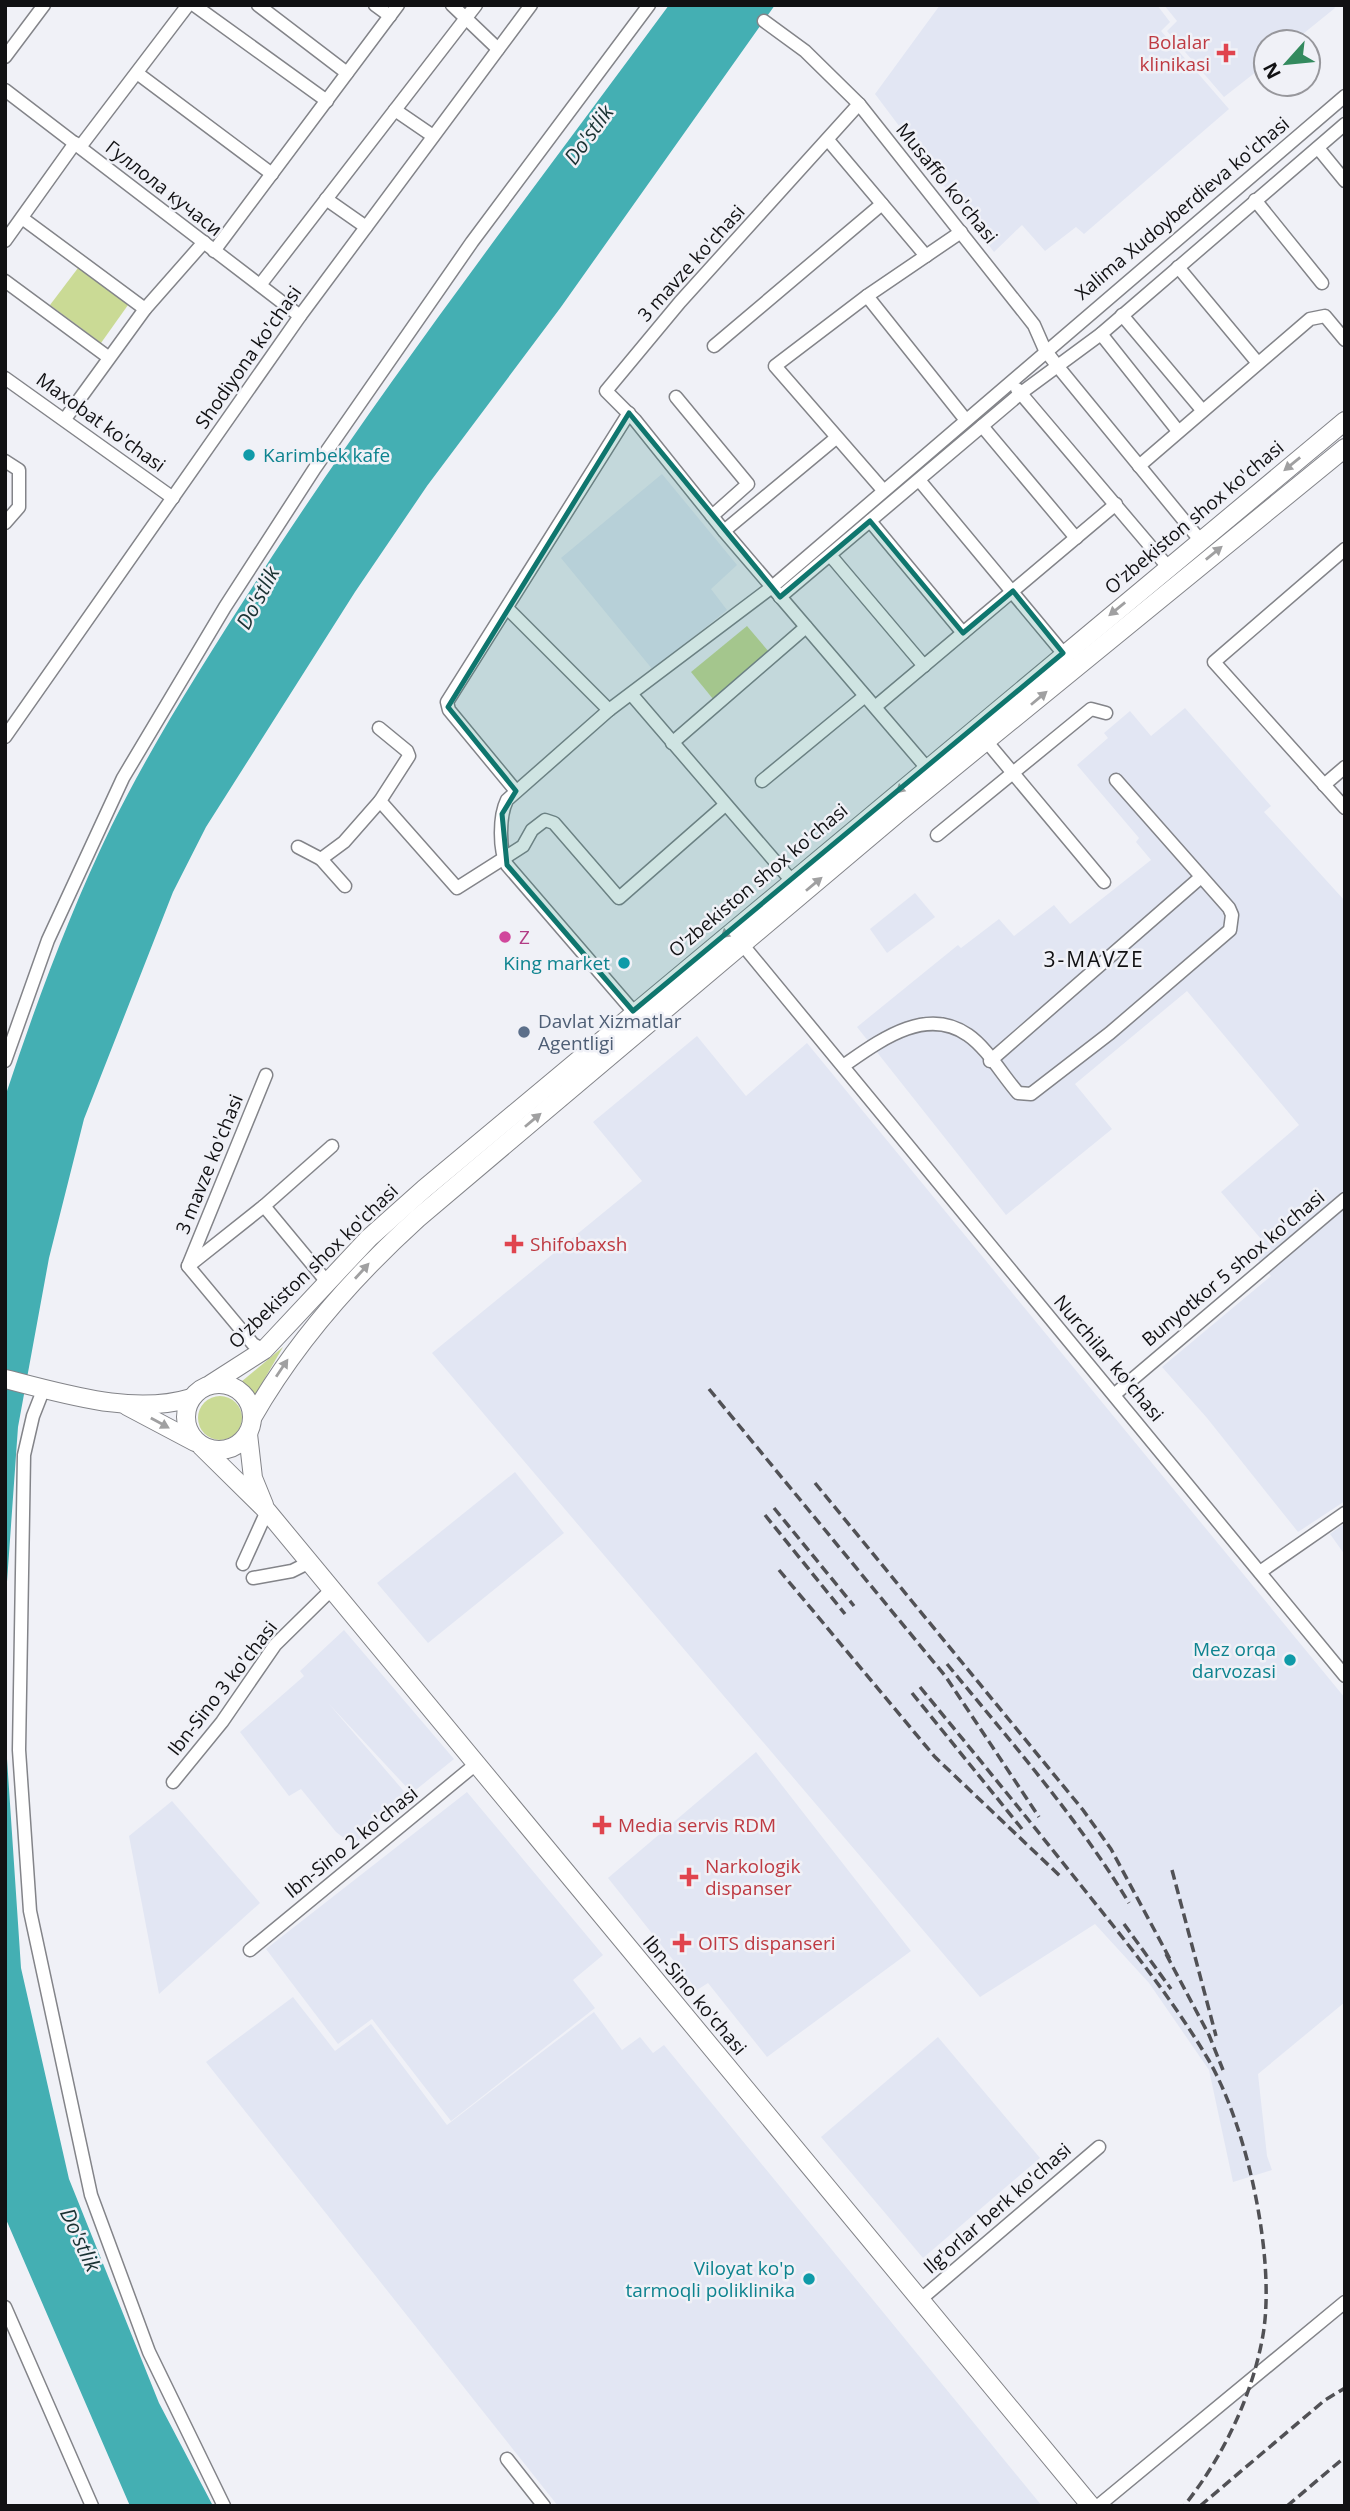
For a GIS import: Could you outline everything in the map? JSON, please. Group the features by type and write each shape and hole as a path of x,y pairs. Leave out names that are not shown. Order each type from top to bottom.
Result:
{"main road":[{"name":"O'zbekiston shox ko'chasi","path":"211,1384 264,1350 369,1238 424,1189 790,880 1345,421"},
{"name":"O'zbekiston shox ko'chasi","path":"250,1426 287,1361 372,1260 742,944 1345,448"},
{"path":"5,1379 124,1404 166,1403 191,1398 211,1384 235,1388 244,1396 250,1426 253,1479 267,1511"},
{"path":"191,1398 185,1422 199,1445 267,1511"},
{"path":"124,1404 199,1445 222,1451 233,1448 250,1426"},
{"name":"Ibn-Sino ko'chasi","path":"267,1511 1091,2506"}],"street":[{"path":"5,57 44,5"},
{"path":"5,241 188,5"},
{"path":"194,5 327,101"},
{"path":"258,5 347,73"},
{"path":"375,5 390,16"},
{"path":"65,419 145,309 209,246 272,174 398,5"},
{"path":"452,5 498,49"},
{"path":"260,285 476,5"},
{"name":"Shodiyona ko'chasi","path":"5,737 300,316 531,5"},
{"path":"5,1061 48,940 123,778 225,607 315,468 472,242 649,5"},
{"name":"Musaffo ko'chasi","path":"764,21 805,51 859,104 1034,325 1045,350 1059,368 1200,540"},
{"path":"137,73 272,174"},
{"name":"Гуллола кучаси","path":"5,90 300,316"},
{"name":"Xalima Xudoyberdieva ko'chasi","path":"776,592 883,490 1345,96"},
{"name":"3 mavze ko'chasi","path":"859,104 680,302 606,391 629,413 724,531 926,767"},
{"path":"395,110 433,136"},
{"name":"Xalima Xudoyberdieva ko'chasi","path":"776,592 830,555 1021,393 1059,368 1101,334 1345,124"},
{"path":"828,140 926,256"},
{"path":"1318,148 1345,181"},
{"path":"326,199 366,227"},
{"path":"1255,200 1322,283"},
{"path":"714,346 882,204"},
{"path":"22,218 145,309"},
{"path":"883,490 775,366 867,296 961,232"},
{"path":"1178,267 1257,362"},
{"path":"5,281 108,357"},
{"path":"867,296 965,419"},
{"path":"1122,315 1202,410"},
{"path":"1139,466 1257,362 1315,316 1329,320 1345,340"},
{"path":"1101,334 1178,431"},
{"name":"Maxobat ko'chasi","path":"5,378 173,498"},
{"path":"1010,380 1168,567"},
{"path":"676,397 748,484 712,516"},
{"path":"516,791 446,705 629,413"},
{"path":"982,426 1076,538"},
{"path":"724,531 836,438"},
{"path":"5,461 19,470 19,507 5,523"},
{"path":"919,480 1063,653"},
{"path":"875,707 1116,504"},
{"path":"870,521 964,632"},
{"path":"1345,549 1214,662 1345,808"},
{"path":"830,555 924,666"},
{"path":"634,1011 511,870 504,857 503,809 516,791 609,710 776,592"},
{"path":"507,608 609,710"},
{"path":"672,744 806,627"},
{"path":"632,695 790,880"},
{"path":"762,781 865,696"},
{"path":"937,835 1091,709 1106,713"},
{"path":"321,859 344,842 380,801 409,756 407,751 379,728"},
{"path":"986,741 1104,882"},
{"path":"1324,785 1345,767"},
{"path":"842,1066 896,1032 931,1024 968,1035 1018,1093 1025,1096 1040,1090 1230,930 1232,915 1116,780"},
{"path":"380,801 454,887 463,886 523,846 532,830 545,820 554,823 619,898 725,805"},
{"path":"299,847 321,859 345,886"},
{"path":"990,1061 1201,877"},
{"name":"Nurchilar ko'chasi","path":"742,944 1345,1676"},
{"name":"3 mavze ko'chasi","path":"188,1266 266,1075"},
{"name":"3 mavze ko'chasi","path":"188,1266 264,1206 332,1146"},
{"name":"Bunyotkor 5 shox ko'chasi","path":"1115,1394 1345,1199"},
{"path":"264,1206 327,1282"},
{"path":"188,1266 253,1344 264,1350"},
{"path":"41,1388 24,1455 19,1750 30,1911 91,2195 149,2352 224,2506"},
{"path":"243,1564 267,1511"},
{"path":"1260,1572 1345,1513"},
{"path":"253,1578 292,1571 310,1562"},
{"name":"Ibn-Sino 3 ko'chasi","path":"173,1782 222,1722 275,1645 332,1589"},
{"name":"Ibn-Sino 2 ko'chasi","path":"250,1950 477,1764"},
{"name":"Ilg'orlar berk ko'chasi","path":"921,2299 1099,2147"},
{"path":"1098,2506 1345,2302"},
{"path":"5,2307 92,2506"},
{"path":"507,2459 544,2506"}],"highlighted area":[{"path":"629,413 780,597 870,521 963,633 1013,591 1063,653 633,1011 507,865 502,814 516,791 448,707"}],"shaded area":[{"path":"940,5 1157,5 1170,22 1161,31 1229,109 1084,234 1076,227 1045,251 1022,225 994,252 875,94"},
{"name":"Bolalar klinikasi","path":"1164,5 1333,5 1335,8 1310,28 1252,28 1252,75 1224,97 1167,31 1177,21"},
{"path":"662,474 737,565 711,589 727,610 653,670 561,558"},
{"path":"1185,708 1271,806 1264,812 1345,901 1345,1501 1298,1532 1207,1418 1162,1367 1271,1276 1249,1249 1261,1239 1221,1192 1299,1125 1187,991 1075,1084 1112,1129 1006,1215 857,1027 958,945 961,948 999,919 1014,936 1054,905 1070,924 1151,860 1136,842 1139,838 1077,765 1108,738 1104,733 1130,711 1151,736"},
{"path":"915,893 935,917 887,953 870,929"},
{"path":"697,1036 746,1096 807,1043 1345,1698 1345,2002 1258,2074 1267,2156 1272,2170 1233,2182 1209,2070 1149,1983 1095,1924 980,1997 432,1353 642,1181 593,1122"},
{"path":"515,1472 564,1533 428,1643 377,1583"},
{"path":"1345,1523 1345,1555 1330,1534"},
{"path":"344,1630 454,1759 412,1793 329,1704 408,1796 353,1845 336,1832 301,1789 289,1796 240,1732 304,1676 300,1671"},
{"path":"756,1752 911,1951 767,2057 708,1983 697,1990 608,1878"},
{"path":"467,1792 603,1955 573,1980 595,2008 451,2121 372,2019 338,2044 266,1949"},
{"path":"172,1801 260,1903 159,1994 129,1836"},
{"path":"293,1997 335,2051 371,2024 447,2125 594,2012 622,2050 640,2037 653,2053 664,2045 1042,2506 558,2506 206,2062"},
{"path":"938,2037 1040,2158 923,2258 821,2137"}],"green space":[{"path":"78,268 128,305 101,343 50,305"},
{"path":"747,626 769,652 713,699 691,672"},
{"path":"283,1347 254,1397 241,1382"},
{"path":"220,1396 229,1397 236,1402 241,1409 241,1427 236,1434 229,1439 220,1440 211,1439 204,1434 199,1427 198,1418 199,1409 204,1402 211,1397"}],"water":[{"name":"Do'stlik","path":"669,5 775,5 561,307 427,486 355,592 206,827 173,892 84,1119 49,1258 18,1427 5,1610 5,1097 67,927 111,827 148,757 273,555 417,346"},
{"name":"Do'stlik","path":"5,1729 21,1968 69,2179 159,2403 213,2506 130,2506 5,2217"}],"railway":[{"path":"709,1389 946,1677 1039,1817"},
{"path":"815,1483 1083,1810 1111,1849 1171,1961"},
{"path":"774,1508 854,1606"},
{"path":"765,1515 845,1614"},
{"path":"779,1570 935,1757 1060,1876"},
{"path":"947,1664 1088,1840 1129,1903"},
{"path":"920,1687 1164,1993 1208,2059 1235,2120 1246,2155 1262,2232 1266,2304 1263,2335 1252,2381 1234,2425 1211,2467 1184,2506"},
{"path":"912,1693 1022,1829"},
{"path":"1172,1870 1216,2036"},
{"path":"1124,1924 1171,1989"},
{"path":"1166,1954 1209,2035 1223,2070"},
{"path":"1200,2506 1325,2400 1345,2388"},
{"path":"1287,2506 1345,2457"}],"place":[{"name":"Bolalar klinikasi","path":"1226,53"},
{"name":"Karimbek kafe","path":"249,455"},
{"name":"Z","path":"505,937"},
{"name":"King market","path":"624,963"},
{"name":"Davlat Xizmatlar Agentligi","path":"524,1032"},
{"name":"Shifobaxsh","path":"514,1244"},
{"name":"Mez orqa darvozasi","path":"1290,1660"},
{"name":"Media servis RDM","path":"602,1825"},
{"name":"Narkologik dispanser","path":"689,1877"},
{"name":"OITS dispanseri","path":"682,1943"},
{"name":"Viloyat ko'p tarmoqli poliklinika","path":"809,2279"}],"district":[{"name":"3-MAVZE","path":"1094,960"}]}
